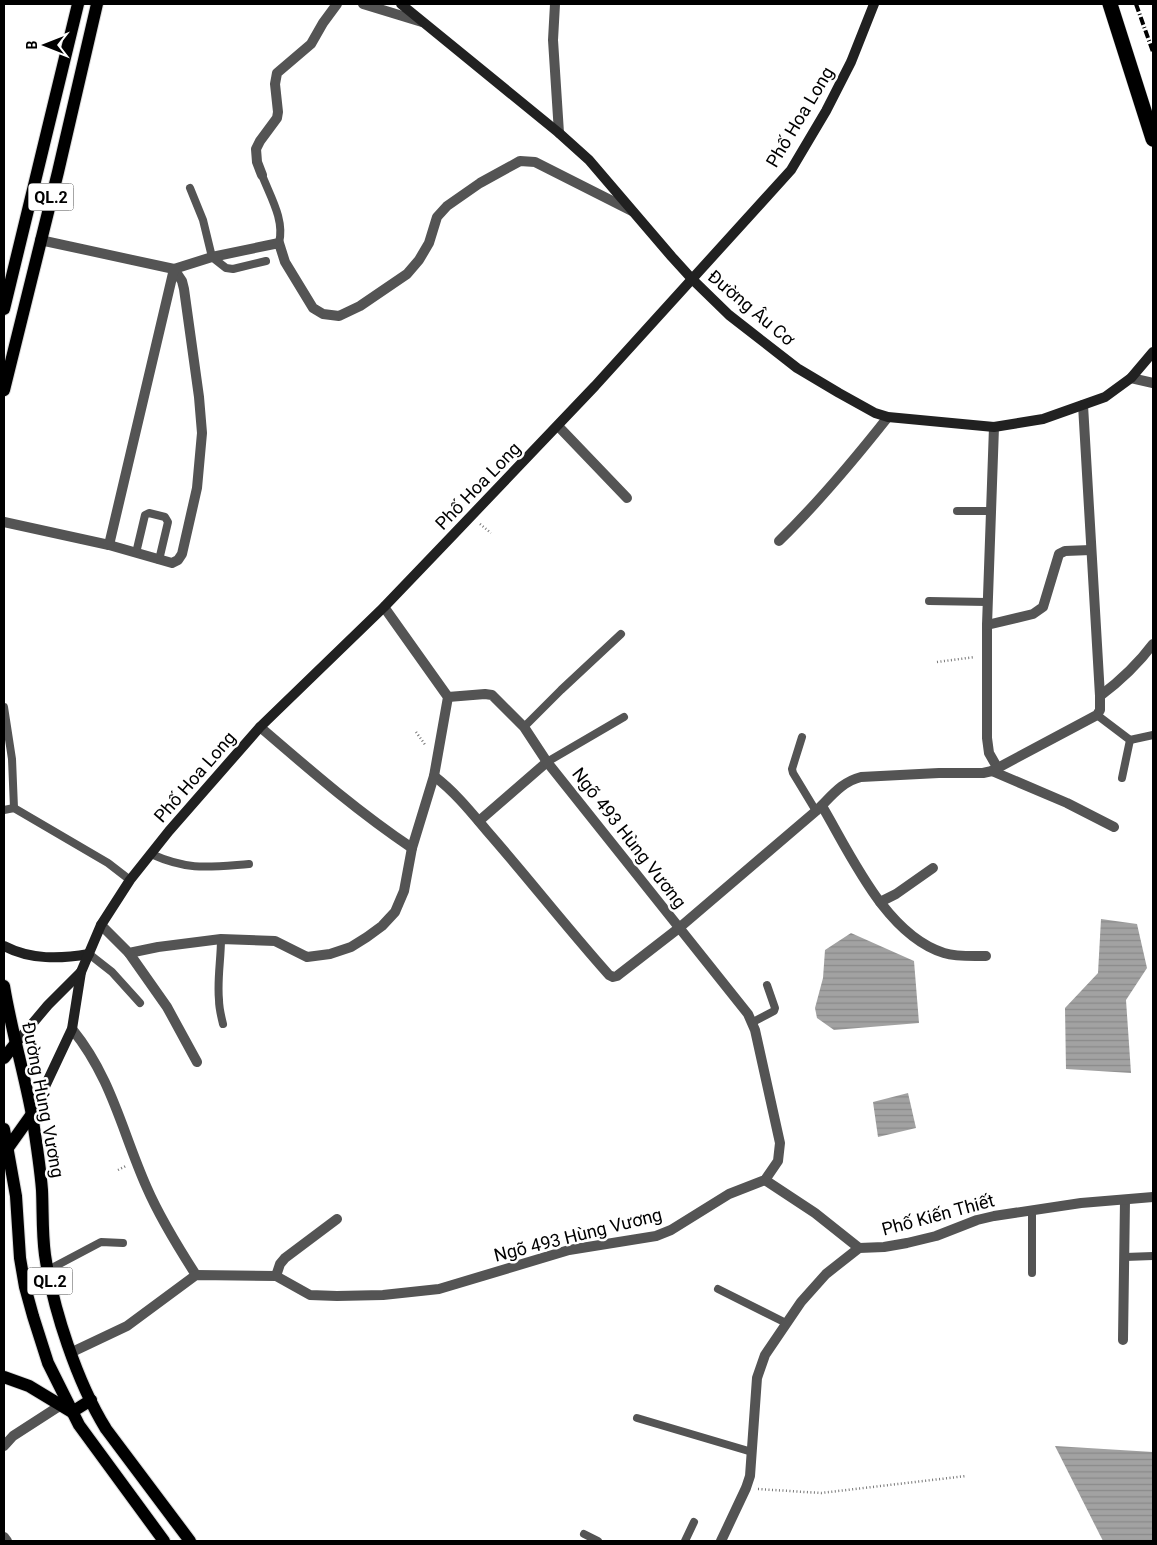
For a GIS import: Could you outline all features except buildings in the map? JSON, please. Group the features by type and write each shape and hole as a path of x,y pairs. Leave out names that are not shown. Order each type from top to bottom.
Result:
{"highway":[{"path":"1110,4 1153,139"}],"main road":[{"name":"QL.2","path":"4,309 78,4"},
{"name":"QL.2","path":"4,390 97,4"},
{"name":"Đường Hùng Vương","path":"4,986 32,1114 42,1188 45,1254 70,1353 106,1429 190,1541"},
{"path":"4,1058 16,1043"},
{"path":"6,1151 32,1114"},
{"name":"QL.2","path":"4,1129 6,1151 16,1196 20,1258 30,1306 48,1363 72,1412 89,1439 164,1541"},
{"path":"4,1377 30,1386 72,1412 91,1400"}],"street":[{"path":"262,175 257,162 256,149 277,118 275,84 277,73 311,44 337,4"},
{"path":"363,4 424,22"},
{"name":"Đường Âu Cơ","path":"401,4 559,133 589,160 692,279 729,315 797,368 839,394 876,413 888,417 994,426 1044,419 1105,396 1131,378 1153,352"},
{"path":"555,4 553,40 559,133"},
{"name":"Phố Hoa Long","path":"32,1114 72,1029 81,972 100,925 130,880 260,727 384,607 558,426 791,170 826,111 851,62 874,4"},
{"path":"40,240 174,269 212,256 279,243 285,262 313,308 324,314 339,316 360,306 407,274 419,260 429,243 437,217 447,206 480,183 520,161 535,162 632,211"},
{"path":"109,546 174,269"},
{"path":"4,522 109,546 172,563 178,560 182,554 196,488 202,433 184,289 182,281 174,269"},
{"path":"1131,378 1153,383"},
{"path":"434,776 448,786 523,871 567,928 609,975 613,977 618,976 680,928 819,808 845,783 861,777 983,773 1097,715 1100,710 1100,696 1083,405"},
{"path":"780,540 807,514 840,477 888,417"},
{"path":"558,426 626,498"},
{"path":"994,426 986,625 987,745 994,769 1114,827"},
{"path":"986,625 1039,611 1043,607 1059,554 1065,551 1091,550"},
{"path":"129,953 158,947 221,939 275,941 307,957 330,954 351,947 367,937 382,926 394,912 404,891 412,848 434,776 448,697 384,607"},
{"path":"1100,696 1118,683 1153,644"},
{"name":"Ngõ 493 Hùng Vương","path":"196,1275 276,1276 310,1295 383,1295 439,1289 569,1250 656,1236 671,1230 729,1194 765,1180 778,1161 780,1142 752,1022 748,1014 548,762 524,727 492,695 448,697"},
{"path":"260,727 338,795 412,848"},
{"path":"479,822 548,762"},
{"path":"819,808 880,902 908,933 928,946 945,953 986,956"},
{"path":"880,902 896,894 933,868"},
{"path":"100,925 129,953 167,1007 197,1062"},
{"path":"4,946 20,953 46,958 89,954"},
{"name":"Phố Hoa Long","path":"16,1043 48,1005 81,972"},
{"path":"70,1353 127,1326 196,1275 167,1227 146,1187 102,1074 88,1049 72,1029"},
{"path":"721,1541 750,1476 757,1378 765,1354 801,1302 826,1274 859,1248 815,1213 765,1180"},
{"name":"Phố Kiến Thiết","path":"859,1248 884,1247 907,1243 936,1236 977,1220 1032,1210 1081,1203 1153,1197"},
{"path":"1123,1340 1125,1200"},
{"path":"276,1276 282,1261 337,1219"},
{"path":"4,1446 13,1436 61,1405"},
{"path":"4,1537 7,1541"}],"lane":[{"path":"262,175 280,223 281,234 279,243"},
{"path":"190,188 203,220 212,256 226,268 232,269 266,260"},
{"path":"957,511 991,512"},
{"path":"136,553 145,515 149,513 165,517 168,522 159,560"},
{"path":"929,601 987,602"},
{"path":"524,727 621,634"},
{"path":"4,708 12,759 14,808"},
{"path":"1097,715 1130,740 1153,735"},
{"path":"548,762 624,717"},
{"path":"802,737 792,769 819,808"},
{"path":"1122,778 1130,740"},
{"path":"4,810 14,808 108,862 130,880"},
{"path":"151,854 170,863 186,866 203,867 249,864"},
{"path":"221,939 221,966 218,986 223,1024"},
{"path":"89,954 112,972 140,1003"},
{"path":"752,1022 774,1011 775,1008 767,985"},
{"path":"1032,1210 1032,1273"},
{"path":"48,1270 101,1242 123,1243"},
{"path":"1125,1257 1153,1256"},
{"path":"718,1289 786,1323"},
{"path":"637,1418 752,1452"},
{"path":"685,1541 694,1522"},
{"path":"584,1534 598,1541"}],"path":[{"path":"937,662 986,655"},
{"path":"746,1488 820,1493 966,1476"}],"shaded area":[{"path":"1101,919 1137,924 1147,968 1126,1000 1131,1073 1066,1069 1065,1008 1098,973"},
{"path":"851,933 914,961 919,1023 834,1030 817,1018 815,1008 823,978 825,950"},
{"path":"908,1093 916,1128 878,1137 873,1102"},
{"path":"1055,1446 1153,1452 1153,1541 1103,1541"}],"railway":[{"path":"1136,4 1153,52"}]}
